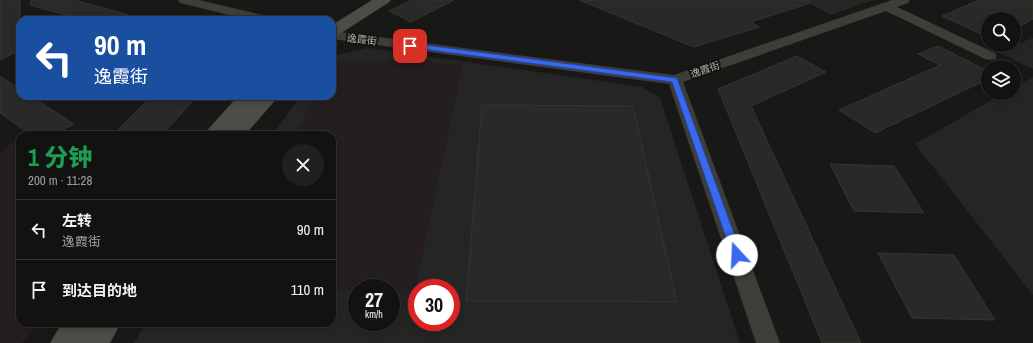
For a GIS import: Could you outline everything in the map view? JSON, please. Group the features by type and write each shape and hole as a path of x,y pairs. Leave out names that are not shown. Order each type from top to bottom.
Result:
{"street":[{"path":"184,0 250,16"},
{"path":"335,16 361,0"},
{"path":"336,29 383,0"},
{"name":"逸霞街","path":"336,36 675,80 904,0"},
{"path":"886,6 990,56"},
{"path":"675,80 768,343"},
{"path":"217,131 244,100"},
{"path":"238,131 265,100"},
{"path":"64,343 75,327"},
{"path":"94,343 104,327"}],"shaded area":[{"path":"803,0 873,0 831,15"},
{"path":"1033,38 1033,69 1021,63 1021,60 1014,60 997,52 1021,52 1021,42"},
{"path":"369,48 642,87 660,98 740,343 134,343 144,327 336,327 336,131 275,131 298,100 336,100 336,55"},
{"path":"336,60 463,64 417,279 408,279 408,295 400,294 400,279 348,279 348,292 336,291 336,131 297,131 313,100 336,100"},
{"path":"1033,77 1033,295 915,144 992,100 1021,100 1021,84"},
{"path":"13,141 16,143 16,327 34,327 22,343 0,343 0,153"}],"building":[{"path":"0,0 20,0 20,16 16,16 16,52 0,60"},
{"path":"31,0 74,0 129,16 70,16 30,5"},
{"path":"412,0 454,0 411,22 389,11"},
{"path":"579,0 810,0 810,3 751,22 759,27 694,47"},
{"path":"979,0 1033,0 1033,19 1021,25 1021,12 981,12 981,34 942,16"},
{"path":"938,46 981,68 981,82 875,133 839,110 940,65 918,54"},
{"path":"797,56 826,72 751,106 861,343 822,343 718,89"},
{"path":"0,76 16,86 16,100 37,100 74,124 61,131 25,131 0,113"},
{"path":"148,100 193,100 166,131 117,131"},
{"path":"482,105 633,106 677,302 466,301"},
{"path":"830,164 894,166 924,213 854,211"},
{"path":"878,253 954,255 995,320 912,318"}],"route":[{"path":"410,46 675,80 737,255"}]}
